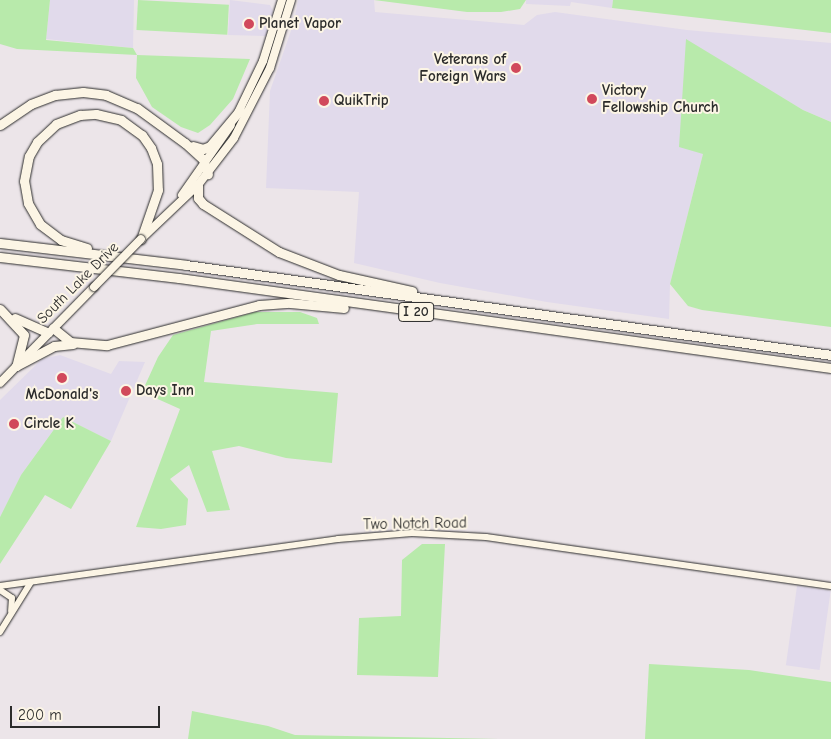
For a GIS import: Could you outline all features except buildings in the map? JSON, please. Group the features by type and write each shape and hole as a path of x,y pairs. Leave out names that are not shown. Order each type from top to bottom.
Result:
{"highway":[{"path":"0,125 41,99 74,92 94,93 131,104 186,143 206,163 208,174"},
{"path":"186,143 200,149 210,146 240,110"},
{"path":"141,239 155,205 159,179 154,156 142,136 121,120 96,114 73,116 50,128 33,149 25,171 26,197 40,224 53,236 72,245 146,260"},
{"path":"198,185 198,198 203,204 263,244 296,260 348,278 476,306"},
{"name":"I 20","path":"0,243 146,260 831,355"},
{"name":"I 20","path":"0,257 179,278 478,321 831,368"},
{"path":"16,366 54,346 123,343 234,310 276,304 478,321"},
{"path":"0,309 33,329 50,331 80,344"},
{"path":"0,309 24,335 16,366"}],"main road":[{"name":"South Lake Drive","path":"177,203 206,163 240,110 270,42 282,0"},
{"name":"South Lake Drive","path":"0,383 141,239 208,174 256,100 280,42 291,0"}],"street":[{"name":"Two Notch Road","path":"0,586 338,539 412,534 494,538 831,586"},
{"path":"0,632 31,582"},
{"path":"0,590 12,598 9,618"}],"shaded area":[{"path":"50,0 134,0 133,48 46,39"},
{"path":"230,0 270,5 273,11 266,36 228,35"},
{"path":"298,0 374,0 375,12 524,25 537,15 555,12 687,30 831,43 831,122 803,110 686,40 703,154 670,284 669,319 547,302 440,283 354,263 359,192 266,188 270,91 294,22"},
{"path":"526,0 613,0 612,8 571,2 570,6 526,4"},
{"path":"60,355 111,374 119,361 145,362 111,441 63,417 21,475 0,517 0,400 42,359"},
{"path":"797,586 831,591 820,670 786,665"}],"green space":[{"path":"0,0 50,0 46,40 133,48 137,55 17,49 0,44"},
{"path":"138,0 229,5 227,35 136,30"},
{"path":"374,0 526,0 520,9 501,12 467,12"},
{"path":"613,0 831,0 831,33 612,8"},
{"path":"686,39 803,110 831,122 831,327 702,310 688,306 670,284 703,154 679,147"},
{"path":"137,55 250,59 233,99 210,125 198,133 181,127 152,107 136,78"},
{"path":"255,312 300,312 317,318 319,324 257,324 211,331 204,382 338,393 332,463 286,458 239,446 212,451 230,510 207,512 189,465 170,479 188,499 186,525 161,529 136,527 180,409 142,392 158,357 173,335"},
{"path":"63,417 111,441 71,509 45,495 0,564 0,517 21,475"},
{"path":"422,544 445,544 438,677 357,675 359,618 401,616 402,560"},
{"path":"649,664 749,670 831,682 831,739 645,739"},
{"path":"192,711 268,726 295,735 499,739 188,739"}],"place":[{"name":"Planet Vapor","path":"249,24"},
{"name":"Veterans of Foreign Wars","path":"516,68"},
{"name":"Victory Fellowship Church","path":"592,99"},
{"name":"QuikTrip","path":"324,101"},
{"name":"McDonald's","path":"62,378"},
{"name":"Days Inn","path":"126,391"},
{"name":"Circle K","path":"14,424"}]}
